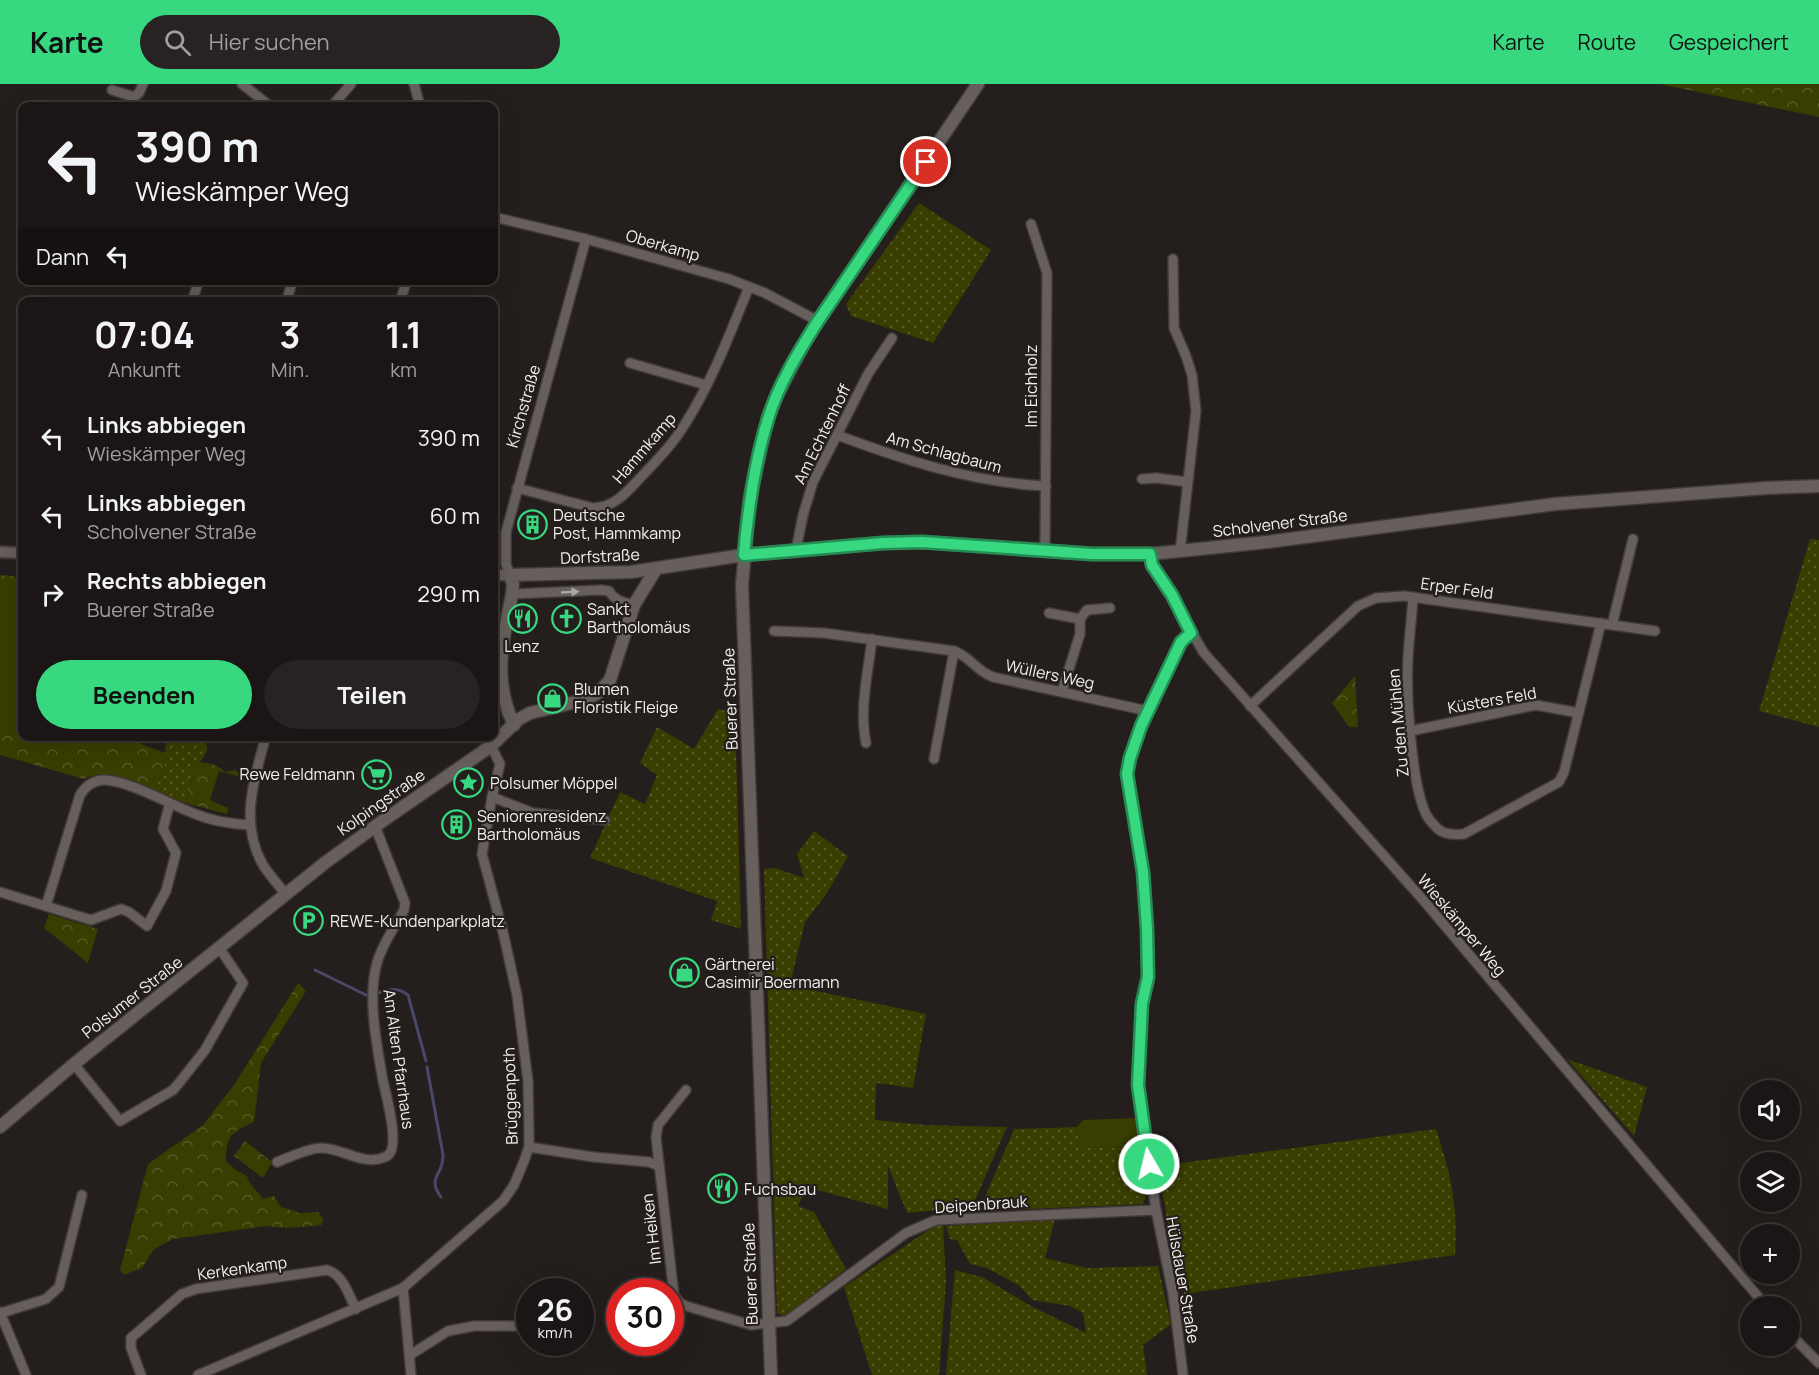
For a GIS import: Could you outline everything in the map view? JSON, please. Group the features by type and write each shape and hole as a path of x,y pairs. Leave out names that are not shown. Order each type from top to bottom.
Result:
{"main road":[{"name":"Buerer Straße","path":"771,1375 742,585 750,495 768,417 794,363 818,321 978,84"},
{"name":"Scholvener Straße","path":"744,555 883,543 922,542 1092,554 1150,554 1279,541 1555,504 1756,488 1819,486"},
{"name":"Dorfstraße","path":"510,575 631,572 744,555"},
{"name":"Kolpingstraße","path":"498,740 519,719 530,713 591,698 603,689 613,674 634,605 656,569"},
{"name":"Kirchstraße","path":"510,575 513,584 512,594 500,668 509,716 514,725"},
{"name":"Kolpingstraße","path":"286,895 375,826 496,741"},
{"name":"Polsumer Straße","path":"0,1127 74,1064 286,895"}],"street":[{"path":"112,90 134,97 139,93 143,84"},
{"path":"242,84 265,102"},
{"path":"335,102 351,84"},
{"path":"414,84 419,102"},
{"name":"Oberkamp","path":"498,218 670,261 749,286 818,321"},
{"name":"Im Eichholz","path":"1030,224 1047,273 1045,550"},
{"name":"Kirchstraße","path":"510,575 506,564 506,532 586,239"},
{"path":"1173,259 1174,328 1186,356 1196,411 1180,552"},
{"name":"Hammkamp","path":"517,488 592,508 604,507 627,491 674,441 686,424 706,385 749,286"},
{"name":"Am Echtenhoff","path":"796,550 813,482 868,374 892,338"},
{"path":"630,363 706,385"},
{"name":"Am Schlagbaum","path":"837,435 872,448 982,480 1014,485 1046,486"},
{"path":"1142,479 1156,478 1188,482"},
{"path":"1612,625 1633,539"},
{"path":"0,552 18,553"},
{"name":"Wieskämper Weg","path":"1150,554 1152,565 1172,595 1204,653 1424,902 1758,1296"},
{"name":"Dorfstraße","path":"498,575 510,575"},
{"path":"512,594 601,590 609,591 613,598 620,602 634,605"},
{"name":"Erper Feld","path":"1250,706 1358,606 1376,598 1413,597 1655,631"},
{"name":"Zu den Mühlen","path":"1413,597 1408,659 1410,731 1418,784 1426,814 1439,830 1452,835 1464,834 1559,782 1564,772 1601,623"},
{"path":"1062,691 1080,634 1080,619 1087,610 1110,609"},
{"path":"1049,613 1080,619"},
{"name":"Wüllers Weg","path":"774,631 824,633 954,651 964,655 979,670 993,677 1148,711"},
{"name":"Hülsdauer Straße","path":"1183,1375 1173,1294 1155,1210 1138,1085 1142,1004 1148,977 1143,872 1127,774 1130,758 1148,711 1181,642 1191,633"},
{"path":"866,742 863,730 864,710 872,639"},
{"path":"934,759 954,651"},
{"name":"Küsters Feld","path":"1410,731 1536,705 1579,713"},
{"path":"265,741 251,791 250,825 256,850 264,866 286,895"},
{"name":"Brüggenpoth","path":"200,1375 403,1288 503,1201 514,1185 529,1147 528,1081 517,995 482,854 500,764 491,746"},
{"path":"46,906 78,803 84,788 94,782 105,780 170,802 196,815 250,825"},
{"path":"492,797 533,813 605,820"},
{"path":"0,892 91,920 121,909 129,912 147,926 166,891 176,853 163,829 170,802"},
{"name":"Am Alten Pfarrhaus","path":"277,1162 320,1148 369,1160 387,1156 392,1152 394,1139 383,1079 373,986 377,962 404,910 405,903 375,826"},
{"path":"74,1064 120,1121 173,1090 205,1050 243,983 220,949"},
{"name":"Im Heiken","path":"686,1090 658,1125 656,1137 674,1295 680,1303 686,1306 751,1325 769,1324"},
{"path":"529,1147 593,1157 649,1162 659,1166"},
{"path":"26,1375 0,1313 46,1299 59,1287 82,1195"},
{"name":"Deipenbrauk","path":"769,1324 787,1321 906,1233 936,1220 1155,1210"},
{"name":"Kerkenkamp","path":"141,1375 131,1348 131,1338 182,1294 196,1289 327,1270 339,1277 356,1309"},
{"path":"403,1288 411,1375"},
{"path":"410,1355 448,1331 474,1326 516,1326"},
{"path":"1800,1344 1819,1363"}],"green space":[{"path":"1660,84 1819,84 1819,117"},
{"path":"919,203 991,250 933,343 851,316 846,304"},
{"path":"1810,539 1819,540 1819,727 1759,711"},
{"path":"0,575 18,577 18,600 0,593"},
{"path":"0,593 18,600 18,732 0,725"},
{"path":"1355,676 1358,727 1349,727 1332,703"},
{"path":"718,709 735,713 741,929 711,920 717,901 590,858 620,792 645,804 657,775 640,763 657,727 694,749"},
{"path":"0,725 18,732 18,741 138,741 143,745 166,753 164,768 154,791 111,775 93,775 84,779 0,755"},
{"path":"166,741 206,743 207,751 193,774 187,801 189,804 154,791 164,768"},
{"path":"199,762 210,763 225,772 236,770 241,777 219,771 210,800 228,808 227,814 189,804 187,801 193,774"},
{"path":"814,831 848,856 827,893 805,922 791,981 793,986 926,1014 913,1088 876,1083 875,1120 924,1125 1007,1127 972,1207 907,1213 888,1166 888,1209 806,1187 798,1206 814,1212 846,1269 785,1316 777,1313 764,869 775,868 804,878 797,854"},
{"path":"49,914 98,929 88,963 44,928"},
{"path":"298,983 306,991 261,1063 254,1122 235,1132 229,1140 226,1161 247,1176 263,1199 274,1196 281,1207 300,1213 318,1212 323,1219 322,1225 287,1228 266,1226 173,1239 154,1249 142,1268 124,1275 120,1270 148,1164 203,1125 234,1085"},
{"path":"1567,1059 1647,1087 1634,1136"},
{"path":"1136,1118 1139,1147 1079,1148 1077,1127 1083,1120"},
{"path":"1077,1127 1079,1148 1139,1147 1146,1197 1142,1204 979,1211 1014,1129"},
{"path":"1436,1129 1452,1191 1455,1255 1184,1294 1158,1169 1166,1165"},
{"path":"245,1141 272,1162 263,1178 234,1156"},
{"path":"1055,1219 1045,1258 1086,1268 1158,1266 1171,1324 1143,1345 1147,1375 946,1375 955,1270 982,1277 1031,1306 1086,1333 1083,1313 1070,1306 1032,1300 1020,1286 987,1268 970,1264 957,1240 950,1239 946,1226"},
{"path":"943,1224 946,1281 939,1375 872,1375 844,1287 933,1227"}],"waterway":[{"path":"315,970 366,995"},
{"path":"378,993 394,990 408,995 426,1061"},
{"path":"427,1067 443,1155 443,1162 435,1180 441,1197"}],"place":[{"name":"Deutsche Post, Hammkamp","path":"532,524"},
{"name":"Lenz","path":"522,618"},
{"name":"Sankt Bartholomäus","path":"566,618"},
{"name":"Blumen Floristik Fleige","path":"553,698"},
{"name":"Rewe Feldmann","path":"376,774"},
{"name":"Polsumer Möppel","path":"469,783"},
{"name":"Seniorenresidenz Bartholomäus","path":"456,825"},
{"name":"REWE-Kundenparkplatz","path":"309,921"},
{"name":"Gärtnerei Casimir Boermann","path":"684,973"},
{"name":"Fuchsbau","path":"723,1189"}],"route":[{"path":"926,162 818,321 777,395 768,417 750,495 744,555 883,543 922,542 1092,554 1150,554 1152,565 1172,595 1191,633 1181,642 1141,726 1127,774 1138,830 1147,929 1148,977 1142,1004 1138,1085 1149,1164"}]}
